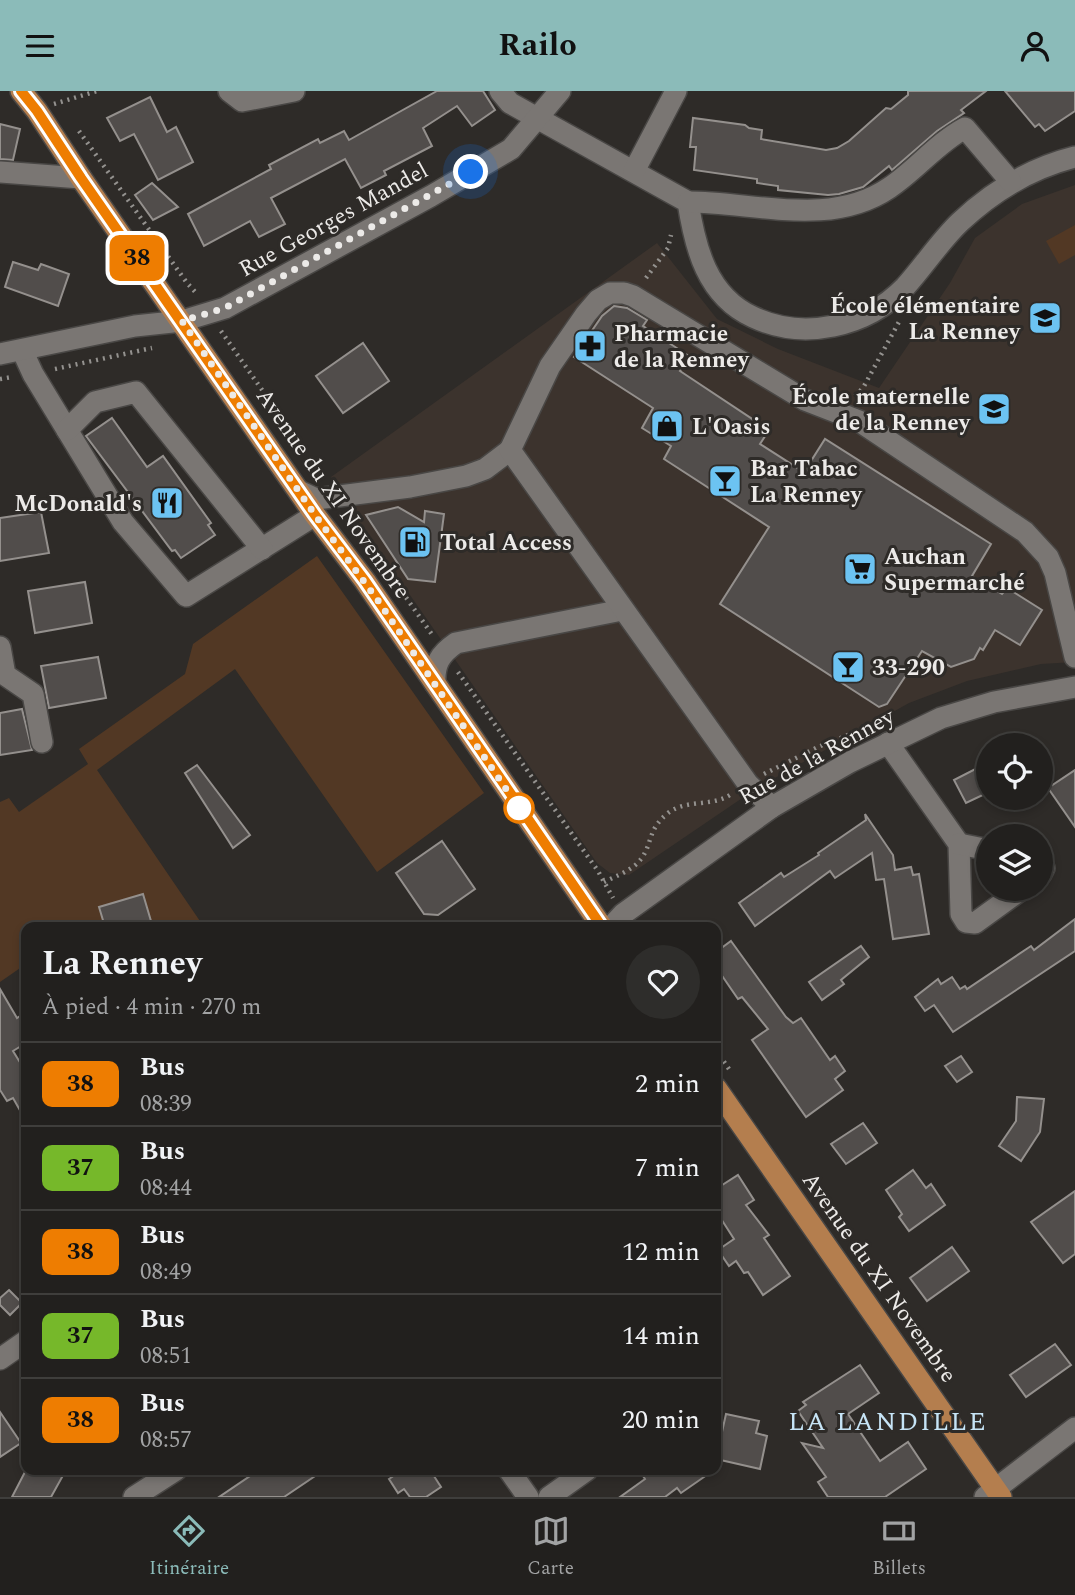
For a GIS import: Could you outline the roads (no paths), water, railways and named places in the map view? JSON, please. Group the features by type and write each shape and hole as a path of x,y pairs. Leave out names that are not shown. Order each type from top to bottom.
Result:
{"main road":[{"name":"Avenue du XI Novembre","path":"21,91 315,515 365,581 598,922"},
{"name":"Avenue du XI Novembre","path":"721,1095 994,1494"}],"street":[{"path":"229,91 242,101 294,91"},
{"path":"499,91 510,103 688,202 716,202 804,211 858,205 888,189 965,128 1011,182"},
{"name":"Rue Georges Mandel","path":"0,353 135,326 182,321 225,308 514,147 560,91"},
{"path":"635,171 676,91"},
{"path":"688,202 693,236 705,270 721,293 744,313 769,325 822,329 850,323 893,297 905,287 960,222 1011,182 1033,170 1075,157"},
{"path":"0,172 81,178"},
{"path":"299,491 316,499 336,498 466,476 485,469 510,450 550,366 586,314 598,300 610,293 624,293 806,400 859,421 1025,532 1048,557 1055,573 1075,657"},
{"path":"22,350 33,374 123,522 186,596 315,515"},
{"path":"67,430 95,402 136,392 262,549"},
{"path":"510,450 748,783 772,807"},
{"path":"435,684 434,667 444,652 456,643 622,610"},
{"path":"0,647 5,675 33,694 42,742"},
{"name":"Rue de la Renney","path":"617,921 772,807 850,762 941,718 994,702 1075,688"},
{"path":"888,743 958,844 961,914 966,922 975,923 1005,901"},
{"path":"958,844 976,847"},
{"path":"0,1359 21,1344"},
{"path":"994,1494 1075,1428"},
{"path":"134,1497 168,1475"},
{"path":"513,1475 528,1497"},
{"path":"549,1497 580,1475"}],"place":[{"name":"École élémentaire La Renney","path":"1045,318"},
{"name":"Pharmacie de la Renney","path":"590,346"},
{"name":"École maternelle de la Renney","path":"994,409"},
{"name":"L'Oasis","path":"667,426"},
{"name":"Bar Tabac La Renney","path":"725,481"},
{"name":"McDonald's","path":"167,503"},
{"name":"Total Access","path":"415,542"},
{"name":"Auchan Supermarché","path":"860,569"},
{"name":"33-290","path":"848,667"}],"district":[{"name":"LA LANDILLE","path":"888,1421"}]}
